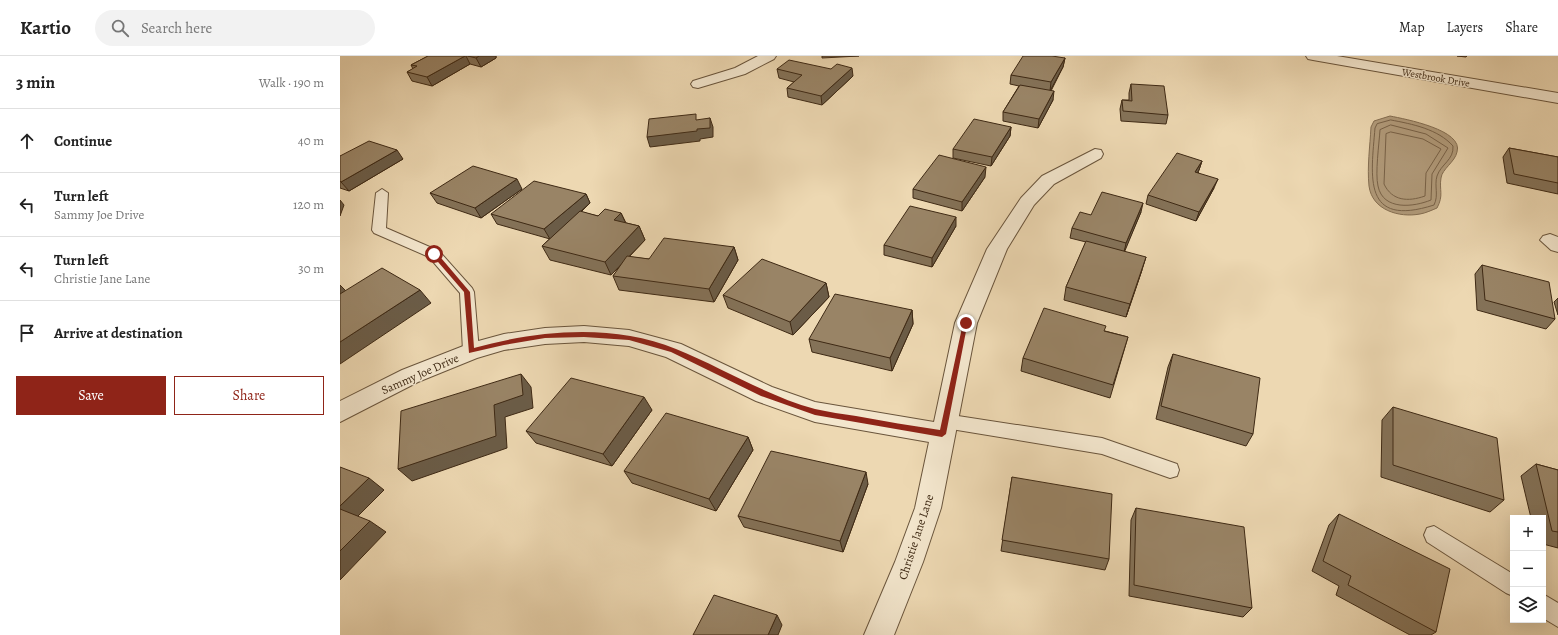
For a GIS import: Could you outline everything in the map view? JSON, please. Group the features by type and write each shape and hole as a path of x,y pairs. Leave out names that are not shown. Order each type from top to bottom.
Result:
{"street":[{"path":"698,84 740,71 769,56"},
{"name":"Westbrook Drive","path":"1313,56 1558,98"},
{"name":"Christie Jane Lane","path":"879,635 909,562 928,508 966,323 997,249 1027,202 1048,180 1095,154"},
{"name":"Sammy Joe Drive","path":"340,412 410,376 471,352 504,342 545,336 584,334 629,338 673,350 764,394 815,412 944,427"}],"lane":[{"path":"382,193 378,230 434,254 467,292 471,352"},
{"path":"944,427 1102,446 1170,470"},
{"path":"1434,535 1510,584"},
{"path":"1546,607 1558,616"}],"water":[{"path":"1390,116 1432,127 1452,138 1457,144 1456,156 1442,175 1440,200 1437,208 1420,214 1404,215 1395,213 1381,206 1375,201 1371,194 1368,171 1371,127 1374,121"}],"building":[{"path":"428,56 465,56 427,77 407,72 417,66 411,65"},
{"path":"468,56 479,56 476,58"},
{"path":"1023,56 1052,56 1065,58 1051,82 1011,75"},
{"path":"789,60 831,69 837,64 852,68 821,96 787,88 802,75 777,69"},
{"path":"1131,84 1164,86 1168,115 1123,111 1122,100 1132,101"},
{"path":"1020,85 1054,91 1039,119 1003,112"},
{"path":"696,114 696,120 710,118 710,128 647,137 649,119"},
{"path":"974,119 1011,127 992,157 953,149"},
{"path":"369,141 397,150 341,182 340,156"},
{"path":"1509,148 1558,157 1558,183 1514,174"},
{"path":"1177,153 1202,161 1195,172 1218,179 1199,212 1148,195"},
{"path":"939,155 986,167 962,202 913,189"},
{"path":"473,166 517,179 475,208 430,193"},
{"path":"534,181 586,194 544,229 491,214"},
{"path":"1102,192 1143,203 1126,243 1072,228 1080,212 1091,215"},
{"path":"910,206 956,217 932,258 884,245"},
{"path":"605,209 621,213 614,220 639,226 605,262 542,246 580,211 598,216"},
{"path":"664,238 734,247 709,289 613,276 627,256 649,259"},
{"path":"1086,241 1146,257 1130,304 1066,287"},
{"path":"762,259 826,283 790,322 723,295"},
{"path":"1482,265 1549,282 1555,319 1485,300"},
{"path":"382,268 420,290 340,342 340,294"},
{"path":"835,294 912,310 890,358 809,339"},
{"path":"1044,308 1106,326 1104,331 1128,337 1113,385 1023,358"},
{"path":"1173,354 1260,378 1253,434 1161,406"},
{"path":"521,374 523,395 494,405 496,436 398,469 401,411"},
{"path":"571,378 644,397 603,454 526,431"},
{"path":"1393,407 1497,438 1504,500 1393,465"},
{"path":"666,413 748,437 709,499 624,471"},
{"path":"771,451 866,472 840,541 738,516"},
{"path":"1536,464 1558,470 1558,532 1552,531"},
{"path":"340,467 369,478 340,506"},
{"path":"1012,477 1112,494 1109,559 1002,540"},
{"path":"1136,508 1244,527 1252,608 1134,585"},
{"path":"340,509 370,521 340,551"},
{"path":"1339,514 1450,569 1436,632 1348,585 1351,576 1323,561"},
{"path":"714,595 777,615 768,635 693,635"}],"route":[{"path":"434,254 467,292 471,352 504,342 545,336 584,334 629,338 673,350 764,394 815,412 942,434 966,323"}]}
